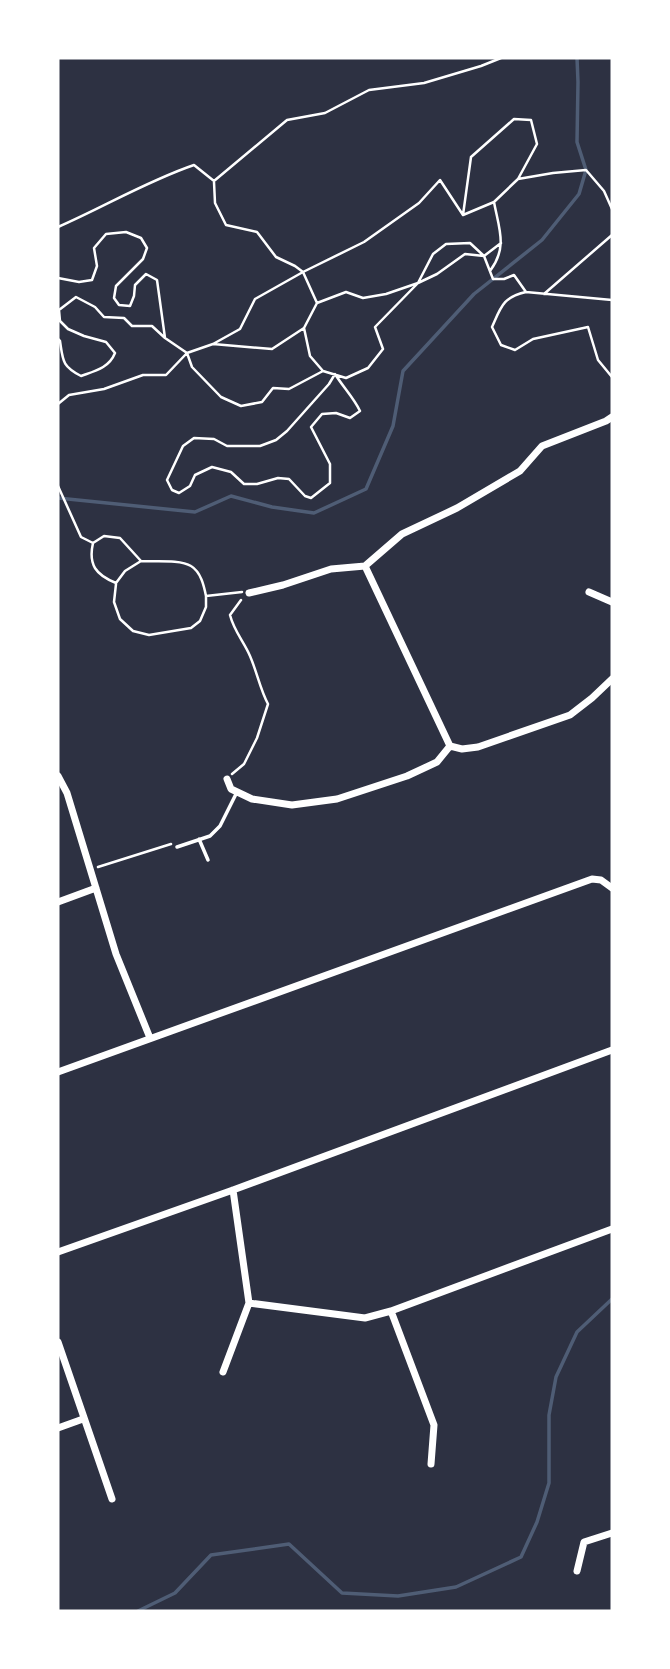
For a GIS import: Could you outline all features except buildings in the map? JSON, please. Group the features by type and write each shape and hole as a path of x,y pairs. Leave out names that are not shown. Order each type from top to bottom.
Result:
{"street":[{"path":"249,593 331,569 365,566 402,534 457,508 520,471 541,446 612,417"},
{"path":"365,566 450,746"},
{"path":"589,592 612,602"},
{"path":"450,746 462,749 478,747 570,715 612,679"},
{"path":"226,779 231,789 252,799 292,805 337,799 407,776 437,762 450,746"},
{"path":"58,776 68,793 116,954 150,1038"},
{"path":"58,1072 592,879 601,880 612,888"},
{"path":"58,902 96,888"},
{"path":"58,1252 612,1050"},
{"path":"223,1372 249,1303 233,1190"},
{"path":"249,1303 365,1318 391,1311 612,1229"},
{"path":"391,1311 434,1425 431,1464"},
{"path":"58,1342 112,1499"},
{"path":"58,1428 83,1419"},
{"path":"577,1571 584,1542 612,1533"}],"lane":[{"path":"177,845 210,836 220,827 237,792"},
{"path":"200,839 208,860"}],"path":[{"path":"214,181 287,120 325,113 369,90 424,83 501,58"},
{"path":"514,119 531,121 537,144 517,179 494,202 463,215 471,157 514,119"},
{"path":"58,227 163,176 194,165 214,181 215,203 226,225 257,232 276,257 303,272 317,303"},
{"path":"517,179 586,170 604,191 612,209"},
{"path":"58,404 69,395 104,389 144,375 166,375 187,354 240,329 255,299 364,242 419,203 440,180 463,215"},
{"path":"490,271 498,260 502,242 494,202"},
{"path":"58,278 79,282 92,279 97,267 93,248 106,234 125,232 141,238 147,248 143,259 116,286 114,298 119,305 130,306 135,285 146,274 157,280 164,338"},
{"path":"544,293 612,235"},
{"path":"213,344 272,349 304,328 317,303 346,292 363,298 386,294 437,274 465,254 484,256 502,242"},
{"path":"304,328 310,356 323,371 346,378 368,368 383,349 375,327 418,283 433,254 446,244 470,243 484,256 493,279 514,275 526,292"},
{"path":"612,300 526,292 513,295 502,306 492,327 501,345 514,349 533,339 588,327 598,360 612,377"},
{"path":"58,339 63,363 80,376 99,370 112,360 114,352 106,342 68,329 60,321 59,310 76,297 95,307 104,317 124,318 132,326 152,326 187,354 192,367 221,397 241,406 261,402 273,388 289,389 323,371"},
{"path":"335,374 355,399 360,411 350,418 336,413 323,414 311,427 330,464 330,483 311,498 305,496 289,479 278,478 257,484 244,484 231,472 212,467 194,474 190,485 179,493 172,490 167,480 183,446 194,438 214,439 228,446 260,446 276,440 288,431 335,374"},
{"path":"58,486 81,537 93,543"},
{"path":"116,583 94,568 91,555 93,543 104,536 120,538 141,561"},
{"path":"141,561 174,562 191,566 202,580 206,607 200,621 191,628 149,635 133,631 120,619 114,603 116,583 125,571 141,561"},
{"path":"206,596 233,592 249,593"},
{"path":"226,779 244,764 257,738 268,704 250,654 233,626 230,615 249,593"},
{"path":"91,870 177,845"}],"waterway":[{"path":"58,498 195,512 231,496 272,507 314,513 366,489 393,426 403,371 474,294 542,240 579,194 586,170 577,142 577,58"},
{"path":"138,1611 175,1593 211,1555 289,1544 342,1593 398,1596 456,1587 521,1557 537,1522 549,1483 549,1415 556,1377 577,1332 612,1299"}]}
